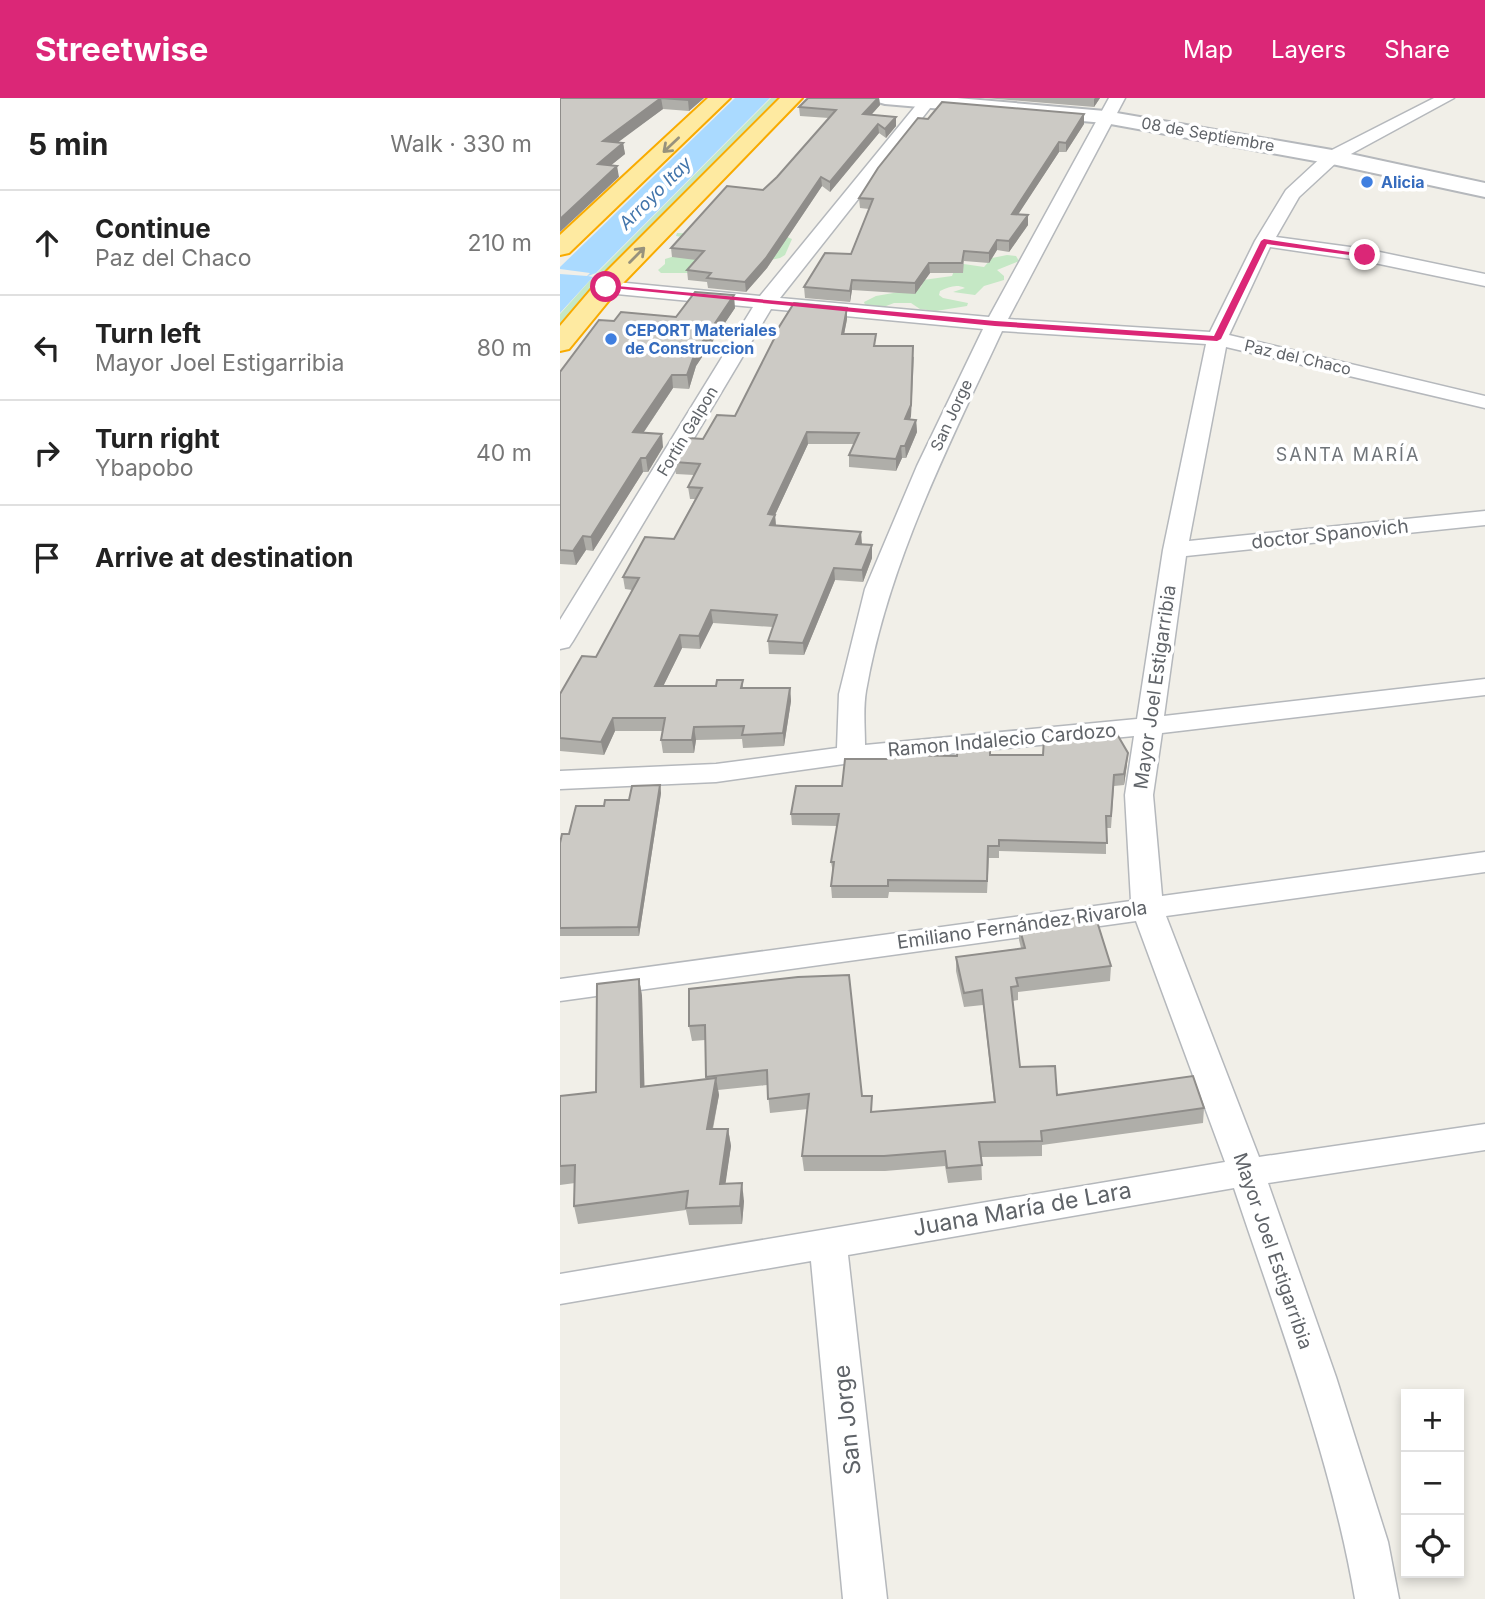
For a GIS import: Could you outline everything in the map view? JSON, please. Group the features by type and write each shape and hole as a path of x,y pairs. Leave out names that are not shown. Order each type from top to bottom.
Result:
{"highway":[{"path":"560,248 720,98"},
{"path":"560,343 606,287 792,98"}],"street":[{"name":"08 de Septiembre","path":"886,98 1111,107 1485,190"},
{"name":"Mayor Joel Estigarribia","path":"1377,1599 1367,1542 1316,1377 1247,1171 1147,908 1139,795 1147,726 1175,550 1217,339 1264,241 1292,194 1332,157 1432,99"},
{"name":"Fortín Galpon","path":"560,641 765,303 929,100"},
{"name":"San Jorge","path":"851,755 852,694 877,589 928,466 995,324 1111,107"},
{"path":"1264,241 1365,255 1485,280"},
{"name":"Paz del Chaco","path":"606,287 995,324 1217,339 1269,349 1485,402"},
{"name":"doctor Spanovich","path":"1175,550 1485,517"},
{"name":"Ramon Indalecio Cardozo","path":"560,780 716,773 851,755 1147,726 1485,687"},
{"name":"Emiliano Fernández Rivarola","path":"560,990 1485,862"},
{"name":"Juana María de Lara","path":"560,1289 1247,1171 1485,1137"},
{"name":"San Jorge","path":"828,1242 865,1599"}],"green space":[{"path":"771,98 780,98 560,329 560,314 594,276"},
{"path":"677,233 792,239 785,255 780,258 709,273 661,273 658,270 665,264 665,259 675,256 693,239 676,236"},
{"path":"1016,256 1019,261 997,270 1004,276 1004,280 984,286 975,295 953,292 965,288 959,286 940,291 939,295 943,298 968,303 967,306 936,311 920,309 911,303 894,303 881,308 865,305 864,302 876,296 921,287 923,280 952,276 957,263 984,267 992,258"}],"water":[{"name":"Arroyo Itay","path":"735,98 770,98 596,273 588,276 593,277 560,313 560,274 587,276 590,273 560,267"}],"building":[{"path":"560,98 661,98 603,141 623,143 598,164 617,166 560,219"},
{"path":"808,98 878,98 863,114 896,117 885,129 878,124 830,182 821,177 766,258 745,282 707,278 711,273 687,270 704,251 671,248 727,186 763,190 836,110 799,107"},
{"path":"942,102 1084,114 1066,143 1059,142 1012,214 1028,215 1009,241 997,240 989,253 964,251 962,263 929,263 915,283 852,280 850,291 804,287 825,253 851,254 873,199 859,198 878,168 918,118 928,119"},
{"path":"695,292 734,295 695,353 687,375 672,375 633,432 662,434 646,458 641,458 591,537 583,536 573,551 560,550 560,372 599,320 614,321 621,312 676,317"},
{"path":"794,303 847,308 842,334 876,334 874,346 913,346 911,405 905,419 916,420 896,459 849,455 859,433 807,432 768,514 775,515 770,525 861,532 856,544 872,545 862,570 834,568 803,643 768,641 777,615 711,610 699,636 680,635 655,686 716,686 717,680 743,680 741,688 790,688 783,733 742,735 744,726 694,727 692,740 661,740 665,718 613,718 601,742 560,738 560,694 582,656 596,657 639,578 623,577 645,537 674,539 702,488 688,487 700,464 674,462 689,438 703,439 717,415 735,416 774,335"},
{"path":"1114,729 1128,753 1124,774 1114,775 1111,816 1106,816 1107,843 999,840 999,846 988,846 987,881 888,880 888,886 831,886 834,862 831,862 839,814 791,814 796,786 842,786 845,759 890,759 890,755 957,756 958,745 990,745 990,755 1043,755 1044,738"},
{"path":"660,785 638,927 560,928 560,843 562,834 569,834 576,806 604,806 605,800 629,800 632,786"},
{"path":"1095,915 1111,966 1016,978 1018,986 1011,987 1020,1067 1055,1066 1057,1095 1193,1076 1204,1108 1041,1131 1042,1141 979,1142 982,1165 947,1168 945,1151 884,1156 802,1156 809,1094 768,1099 767,1070 706,1077 705,1025 689,1026 689,989 798,977 849,975 862,1096 872,1096 871,1112 995,1102 982,990 964,993 956,957 1025,948 1019,926"},
{"path":"639,979 641,1087 716,1078 707,1129 728,1129 720,1184 742,1183 740,1206 686,1208 688,1191 574,1206 575,1165 560,1166 560,1096 596,1092 597,984"}],"place":[{"name":"Alicia","path":"1367,182"},
{"name":"CEPORT Materiales de Construccion","path":"611,339"}],"district":[{"name":"SANTA MARÍA","path":"1348,454"}],"route":[{"path":"606,287 995,324 1217,339 1264,241 1365,255"}]}
